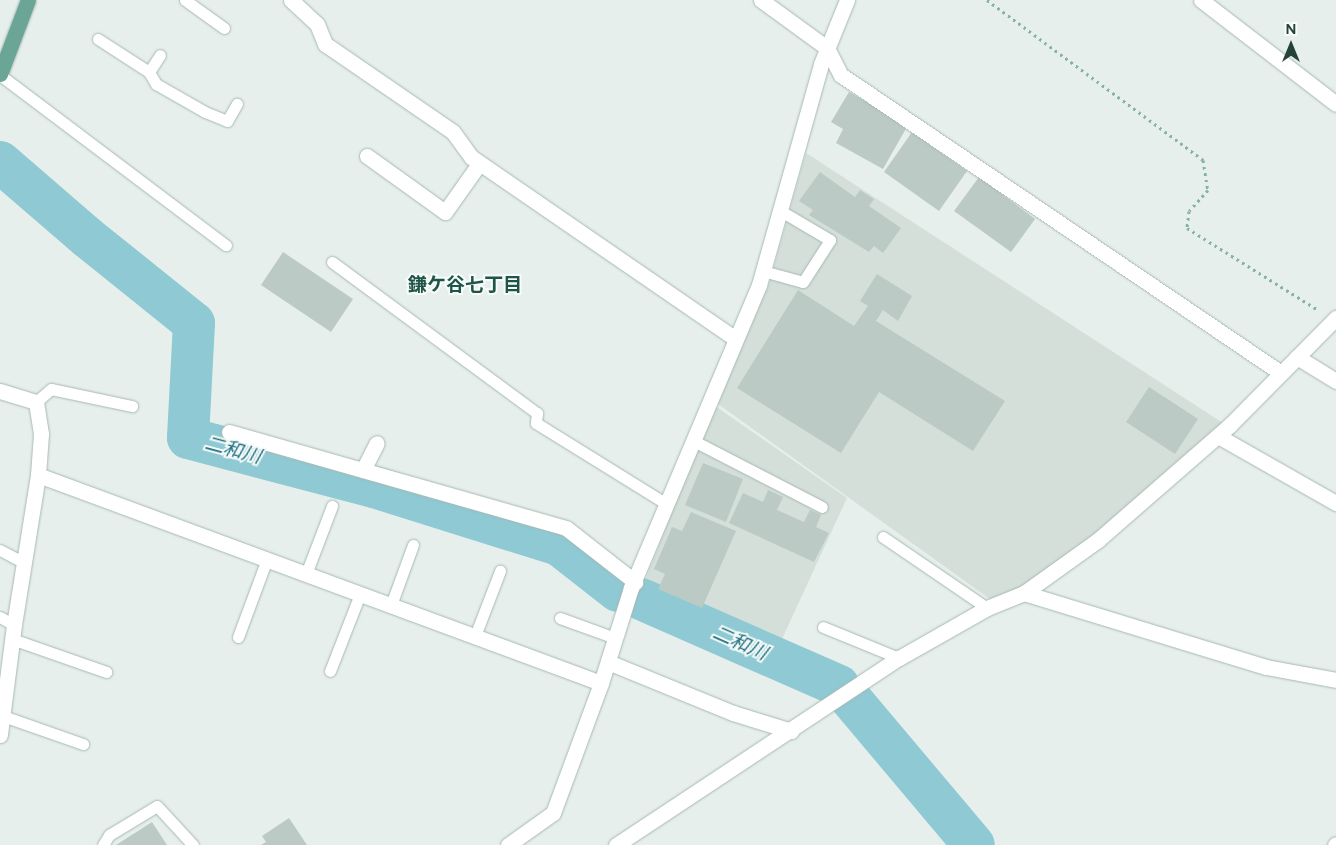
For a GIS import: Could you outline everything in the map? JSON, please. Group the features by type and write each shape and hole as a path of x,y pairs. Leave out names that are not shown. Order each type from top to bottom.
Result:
{"main road":[{"path":"0,75 28,0"}],"street":[{"path":"291,0 317,24 325,44 453,132 471,158 736,339"},
{"path":"761,0 827,48 841,75 1281,373"},
{"path":"508,845 554,814 601,683 626,603 665,503 736,339 763,271 827,48 847,0"},
{"path":"1201,0 1336,104"},
{"path":"367,156 445,212 480,164"},
{"path":"616,845 635,840 791,730 898,658 988,608 1024,593 1098,540 1218,436 1335,319"},
{"path":"1297,357 1336,381"},
{"path":"0,390 36,402 41,434 38,475 13,632 0,735"},
{"path":"229,432 566,528 633,585"},
{"path":"1218,436 1336,502"},
{"path":"363,470 378,443"},
{"path":"38,475 601,683"},
{"path":"1024,593 1266,667 1336,680"},
{"path":"608,662 733,713 791,730"}],"lane":[{"path":"185,0 224,28"},
{"path":"98,39 150,72 156,84 227,121 237,104"},
{"path":"150,72 160,55"},
{"path":"0,75 226,245"},
{"path":"763,271 803,282 830,240 779,210"},
{"path":"332,262 537,413 536,423 665,503"},
{"path":"36,402 51,389 132,406"},
{"path":"692,440 822,507"},
{"path":"306,574 332,506"},
{"path":"883,537 988,608"},
{"path":"392,605 413,545"},
{"path":"0,550 24,563"},
{"path":"238,637 267,559"},
{"path":"475,636 500,571"},
{"path":"330,672 360,594"},
{"path":"0,616 13,632 106,672"},
{"path":"560,618 615,638"},
{"path":"823,627 898,658"},
{"path":"3,716 84,744"},
{"path":"104,845 109,835 157,806 193,845"}],"path":[{"path":"987,0 1203,160 1208,190 1189,212 1187,228 1335,319"}],"shaded area":[{"path":"806,153 1223,423 1099,534 1021,589 990,599 718,404 770,281"},
{"path":"714,405 847,498 776,652 641,591"}],"building":[{"path":"849,92 908,125 883,169 836,143 843,129 831,122"},
{"path":"912,132 967,171 939,211 884,172"},
{"path":"820,172 855,197 860,190 874,199 869,206 901,228 883,253 874,246 869,252 809,215 813,210 799,201"},
{"path":"979,177 1035,219 1011,252 954,211"},
{"path":"283,252 353,299 331,332 261,285"},
{"path":"877,274 912,296 898,321 883,310 876,321 1005,401 973,451 879,392 841,453 737,388 798,290 854,326 868,306 860,301"},
{"path":"1149,387 1198,419 1175,454 1126,422"},
{"path":"703,463 743,479 726,522 685,505"},
{"path":"768,490 783,497 777,510 804,522 810,510 821,515 816,527 829,533 814,562 729,523 743,493 763,502"},
{"path":"691,512 736,531 702,608 658,589 665,574 654,569 672,527 682,531"},
{"path":"289,818 307,845 261,845 266,842 262,836"},
{"path":"152,822 167,845 116,845"}],"waterway":[{"name":"二和川","path":"0,162 87,237 194,323 188,438 374,487 559,545 618,591"},
{"name":"二和川","path":"641,599 839,686"},
{"name":"二和川","path":"850,698 974,845"}],"district":[{"name":"鎌ケ谷七丁目","path":"465,285"}]}
